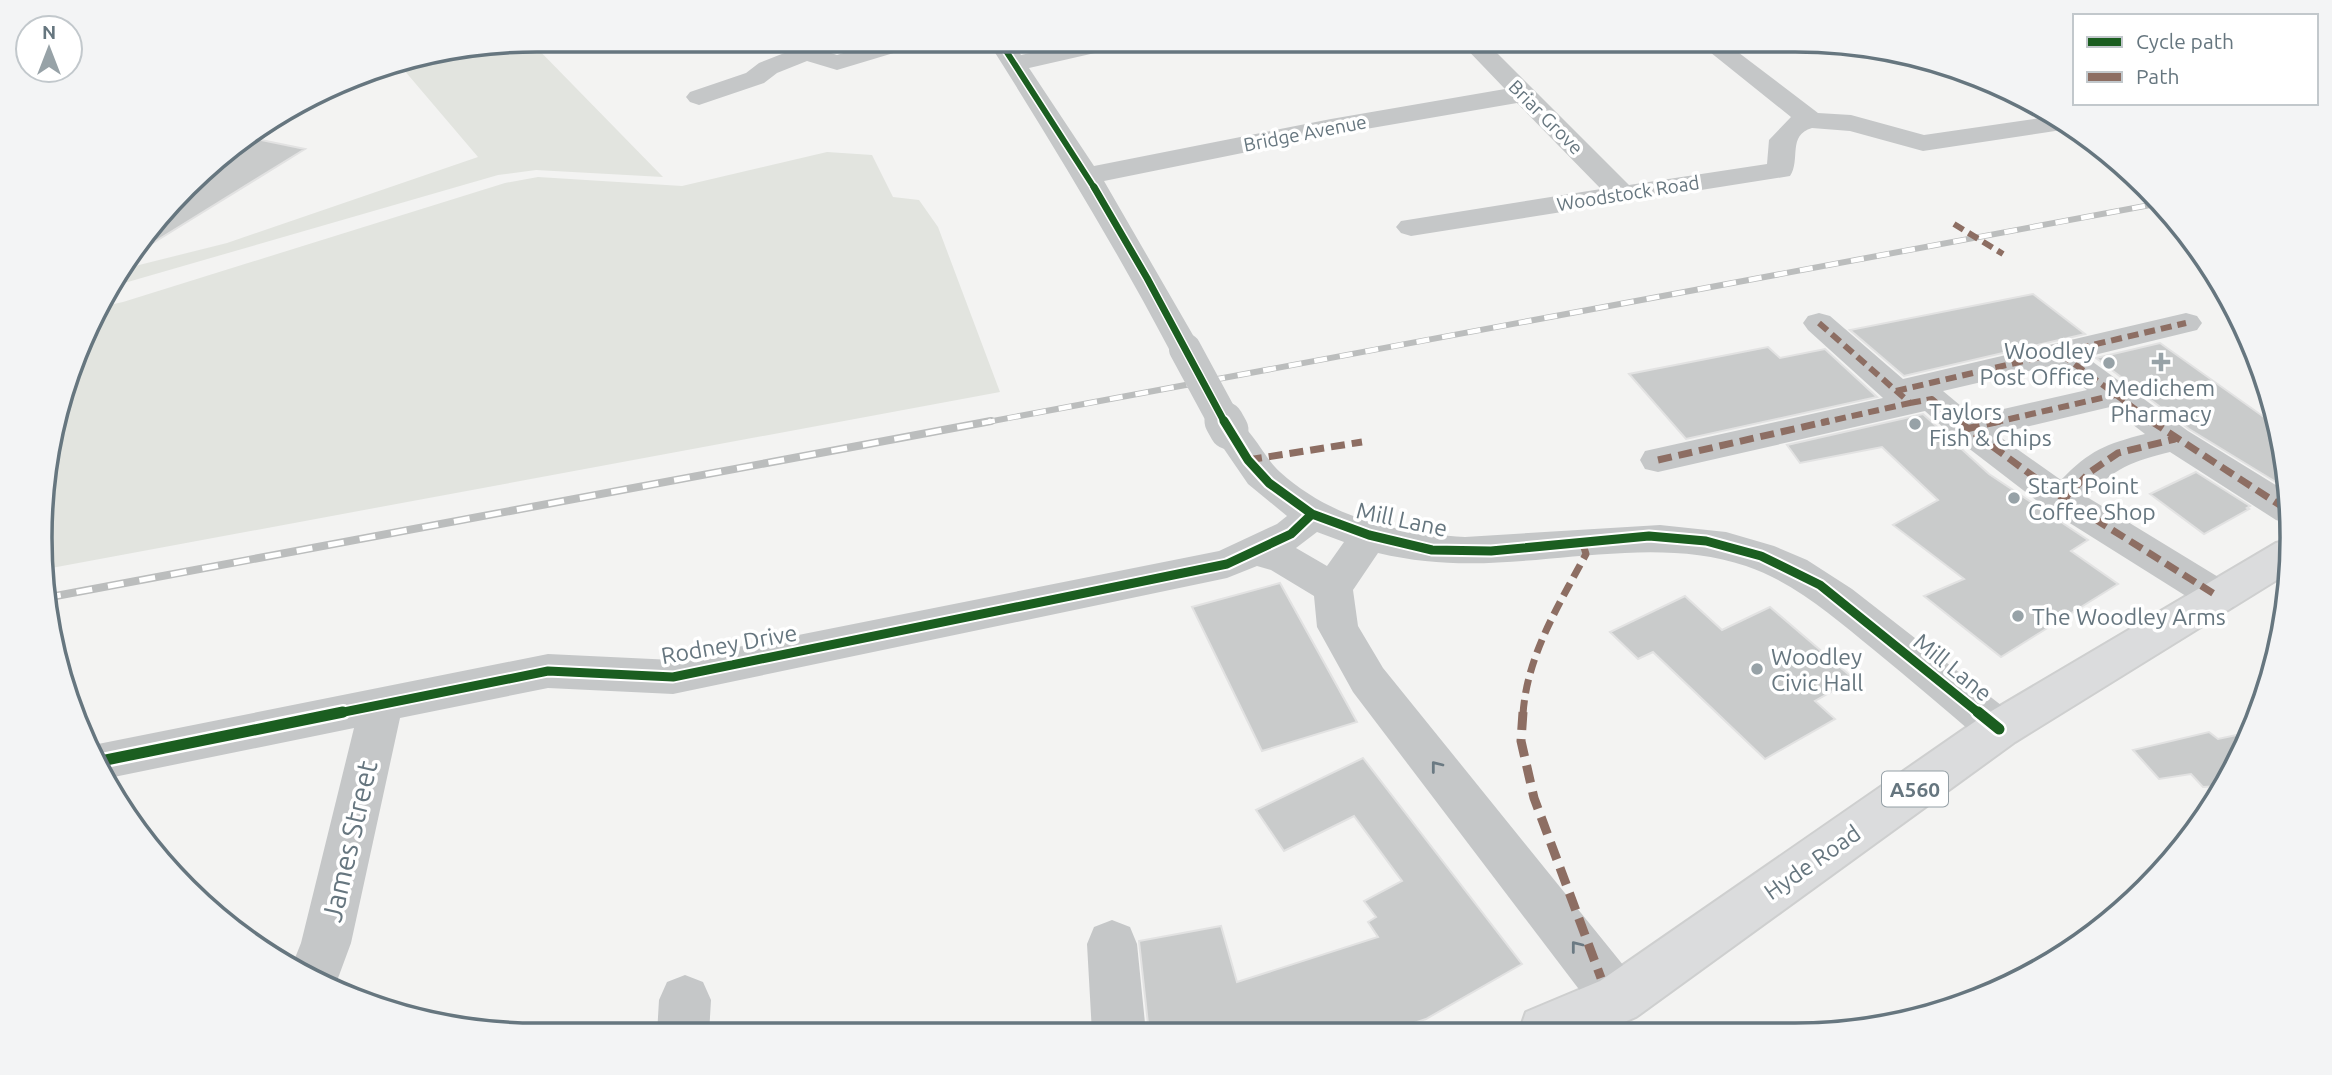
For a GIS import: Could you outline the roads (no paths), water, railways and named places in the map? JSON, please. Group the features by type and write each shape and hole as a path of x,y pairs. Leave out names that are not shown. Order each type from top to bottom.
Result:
{"main road":[{"name":"Hyde Road","path":"1563,1023 1618,999 1999,729 2279,561"}],"street":[{"path":"699,97 755,78 793,52"},
{"path":"815,52 837,63 872,52"},
{"name":"Mill Lane","path":"1005,52 1087,176 1147,278 1228,430 1248,460 1269,483 1311,514 1369,536 1432,550 1479,551 1649,536 1706,541 1761,556 1821,585 1999,729"},
{"name":"Briar Grove","path":"1482,52 1621,193"},
{"path":"1723,52 1811,120 1851,123 1923,143 2049,125"},
{"name":"Bridge Avenue","path":"1087,176 1331,127 1523,94"},
{"name":"Woodstock Road","path":"1412,227 1780,170 1782,139 1797,124 1811,120"},
{"path":"1819,323 1903,397 1932,399 1966,429 2062,501 2219,597"},
{"path":"1658,460 2186,323"},
{"path":"2062,354 2175,439 2278,504"},
{"path":"1966,429 2115,395"},
{"path":"2062,501 2090,472 2118,453 2175,439"},
{"name":"Rodney Drive","path":"107,760 548,671 673,677 1227,564 1291,534 1311,514"},
{"name":"Mill Lane","path":"1333,589 1369,536"},
{"path":"1256,552 1282,558 1333,589 1338,627 1368,680 1618,999"},
{"name":"James Street","path":"317,969 326,943 381,705"},
{"path":"1112,944 1118,1023"}],"railway":[{"path":"982,423 2147,206"},
{"path":"57,596 991,421"}],"place":[{"name":"Medichem Pharmacy","path":"2161,362"},
{"name":"Woodley Post Office","path":"2109,363"},
{"name":"Taylors Fish & Chips","path":"1915,424"},
{"name":"Start Point Coffee Shop","path":"2014,498"},
{"name":"The Woodley Arms","path":"2018,616"},
{"name":"Woodley Civic Hall","path":"1757,669"}]}
